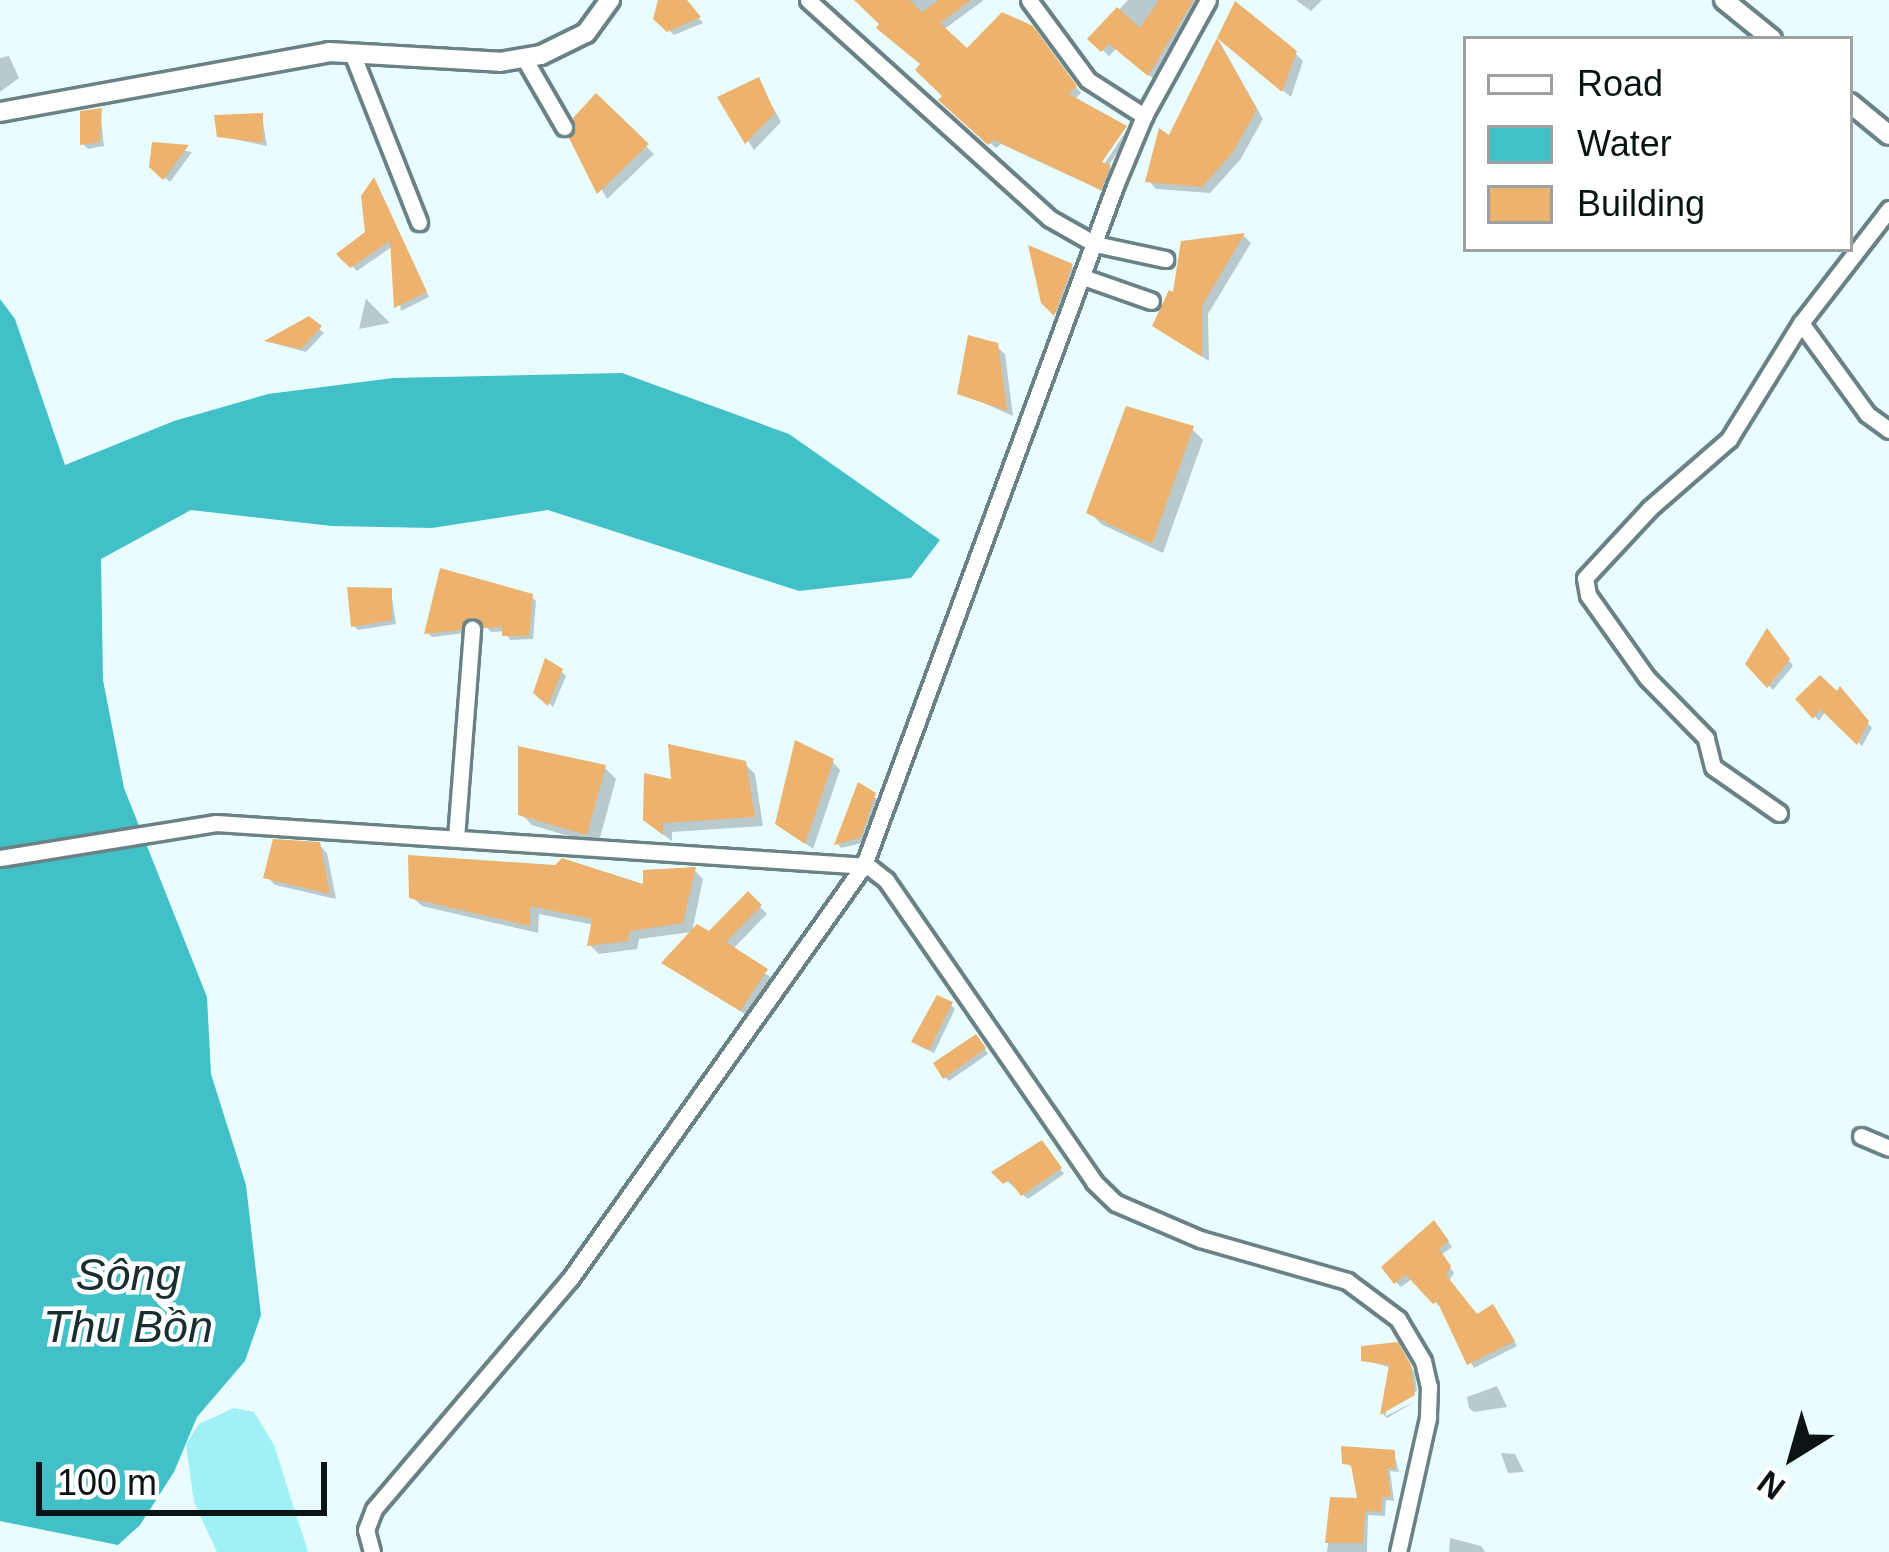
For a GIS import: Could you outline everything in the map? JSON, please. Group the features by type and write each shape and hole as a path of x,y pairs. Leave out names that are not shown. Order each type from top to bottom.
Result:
{"street":[{"path":"0,112 285,59 352,53 500,62 524,58 565,46 586,33 610,0"},
{"path":"808,0 1032,204 1095,244 1165,259"},
{"path":"1029,0 1088,80 1144,116"},
{"path":"372,1552 366,1530 374,1509 570,1279 864,865 1144,116 1208,0"},
{"path":"1724,0 1768,36"},
{"path":"352,53 419,222"},
{"path":"524,58 564,127"},
{"path":"1853,105 1889,135"},
{"path":"1779,813 1713,767 1700,730 1647,678 1585,584 1591,568 1650,508 1729,439 1801,323 1889,209"},
{"path":"1083,277 1151,301"},
{"path":"1801,323 1868,414 1889,430"},
{"path":"456,838 472,629"},
{"path":"0,858 216,823 864,865 886,880 1094,1182 1116,1203 1200,1239 1347,1281 1398,1319 1423,1361 1429,1386 1428,1418 1398,1552"},
{"path":"1861,1136 1889,1148"}],"shaded area":[{"path":"234,1408 254,1412 274,1445 308,1552 217,1552 194,1502 186,1444 199,1424"}],"water":[{"name":"Sông Thu Bồn","path":"0,299 15,319 65,465 174,421 268,394 393,378 622,373 789,434 940,540 911,578 799,591 548,510 432,528 332,526 191,510 101,559 103,680 124,788 207,997 211,1074 246,1185 261,1315 245,1361 197,1417 174,1472 140,1525 118,1545 0,1521"}],"building":[{"path":"658,0 687,0 701,17 667,32 653,19"},
{"path":"854,0 910,0 922,12 939,0 971,0 940,23 967,48 1002,12 1033,26 1077,86 1069,94 1127,126 1102,162 1111,165 1101,190 994,140 988,145 938,100 942,96 915,70 920,64 876,28 879,24"},
{"path":"1159,0 1194,0 1148,76 1109,44 1101,52 1087,39 1117,7 1140,28"},
{"path":"1235,1 1297,51 1282,92 1217,38"},
{"path":"1217,38 1257,109 1233,152 1202,187 1145,182 1159,128 1169,135"},
{"path":"759,77 775,113 745,144 717,97"},
{"path":"596,93 649,144 597,194 569,138 576,128 573,118"},
{"path":"102,108 100,142 80,145 80,111"},
{"path":"263,113 263,143 217,137 214,115"},
{"path":"152,142 189,145 163,180 149,167"},
{"path":"374,177 427,292 394,308 390,241 350,268 336,254 365,232 361,196"},
{"path":"1245,233 1202,306 1202,357 1152,326 1169,290 1173,292 1181,241"},
{"path":"1028,245 1073,264 1054,316 1041,303"},
{"path":"309,316 322,326 301,349 264,341"},
{"path":"968,335 998,343 1007,411 957,394"},
{"path":"1126,406 1194,426 1152,544 1086,513"},
{"path":"440,568 533,594 529,636 502,636 502,627 484,628 472,617 460,630 424,634"},
{"path":"347,587 392,588 392,620 351,627"},
{"path":"1767,628 1790,659 1767,688 1745,664"},
{"path":"545,658 563,669 548,706 533,693"},
{"path":"1820,675 1837,691 1840,686 1869,721 1857,745 1820,709 1813,719 1795,699"},
{"path":"795,740 834,759 805,844 775,824"},
{"path":"668,744 746,761 755,817 663,823 663,835 643,820 644,773 671,779"},
{"path":"518,746 606,765 587,835 518,815"},
{"path":"858,782 876,793 861,837 834,845"},
{"path":"273,839 320,842 330,894 263,878"},
{"path":"408,855 555,865 562,858 643,884 643,870 696,867 683,923 630,931 628,941 587,946 592,919 530,906 530,926 409,898"},
{"path":"748,891 762,905 726,942 768,969 740,1011 661,963 697,924 709,931"},
{"path":"937,995 953,1002 929,1050 911,1042"},
{"path":"976,1034 986,1048 943,1079 933,1063"},
{"path":"1042,1140 1062,1168 1021,1196 1009,1180 1003,1184 991,1172"},
{"path":"1434,1220 1449,1241 1439,1249 1451,1266 1446,1275 1477,1314 1493,1304 1515,1341 1467,1365 1437,1301 1433,1304 1406,1275 1394,1284 1381,1267"},
{"path":"1398,1342 1411,1365 1415,1395 1380,1415 1389,1365 1361,1361 1361,1346"},
{"path":"1341,1446 1395,1450 1395,1469 1387,1468 1391,1497 1382,1497 1381,1512 1365,1511 1363,1543 1325,1543 1330,1497 1357,1498 1351,1465 1342,1464"}]}
